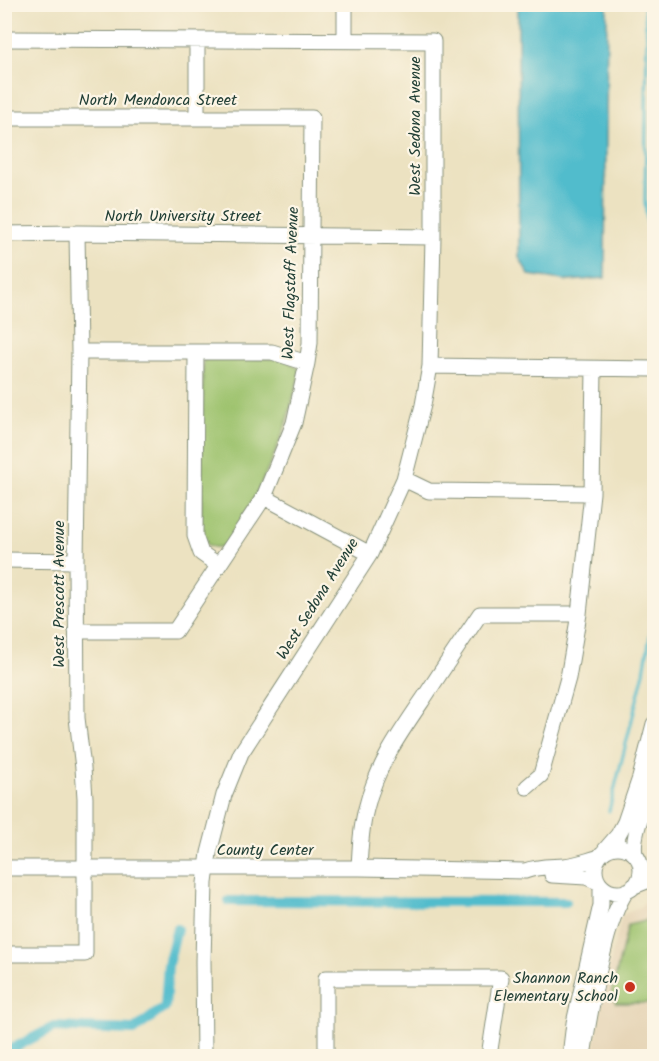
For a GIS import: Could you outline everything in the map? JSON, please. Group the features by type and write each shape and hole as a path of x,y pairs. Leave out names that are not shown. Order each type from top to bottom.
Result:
{"street":[{"path":"4,39 345,40 345,4"},
{"path":"197,40 197,118"},
{"name":"West Sedona Avenue","path":"204,1056 204,905 207,868 224,795 241,753 370,554 404,479 423,405 430,366 433,237 433,41 345,40"},
{"name":"North Mendonca Street","path":"4,118 312,118"},
{"name":"West Flagstaff Avenue","path":"76,631 175,631 264,497 294,423 310,343 312,118"},
{"name":"West Prescott Avenue","path":"4,954 85,954 85,798 76,718 79,352 76,233"},
{"name":"North University Street","path":"4,234 433,237"},
{"path":"79,352 272,352 307,363"},
{"path":"196,352 195,536 201,553 218,566"},
{"path":"430,366 654,369"},
{"path":"527,787 541,776 568,678 579,614 592,493 594,369"},
{"path":"404,479 429,491 592,493"},
{"path":"264,497 370,554"},
{"path":"4,560 76,561"},
{"path":"359,868 363,819 379,772 396,740 480,614 579,614"},
{"path":"570,1056 574,1023 601,905 599,884 594,869 601,854 618,835 625,822 640,778 654,724"},
{"path":"583,1056 605,945 615,910 639,879 641,870 634,847 636,833 654,780"},
{"path":"601,854 613,847 622,847 630,850 645,864 654,866"},
{"name":"County Center","path":"4,868 525,870 577,864 601,854"},
{"name":"County Center","path":"525,870 535,874 586,878 599,884"},
{"path":"599,884 614,892 630,889 654,878"},
{"path":"326,1056 326,978 501,978 489,1056"}],"shaded area":[{"name":"Shannon Ranch Elementary School","path":"654,893 654,1056 593,1056 609,968 622,915 640,907"}],"green space":[{"path":"210,356 285,359 300,372 276,451 241,523 228,543 221,547 213,547 201,537 203,360"},
{"path":"654,914 654,1003 616,1003 611,995 628,925 645,921"}],"water":[{"path":"518,5 607,5 605,278 569,281 529,275 519,257"}],"waterway":[{"path":"644,4 647,37 645,202 654,279"},
{"path":"609,811 644,672 654,612"},
{"path":"229,901 566,902"},
{"path":"4,1053 54,1027 134,1030 165,1007 168,964 177,929"}],"place":[{"name":"Shannon Ranch Elementary School","path":"630,987"}]}
